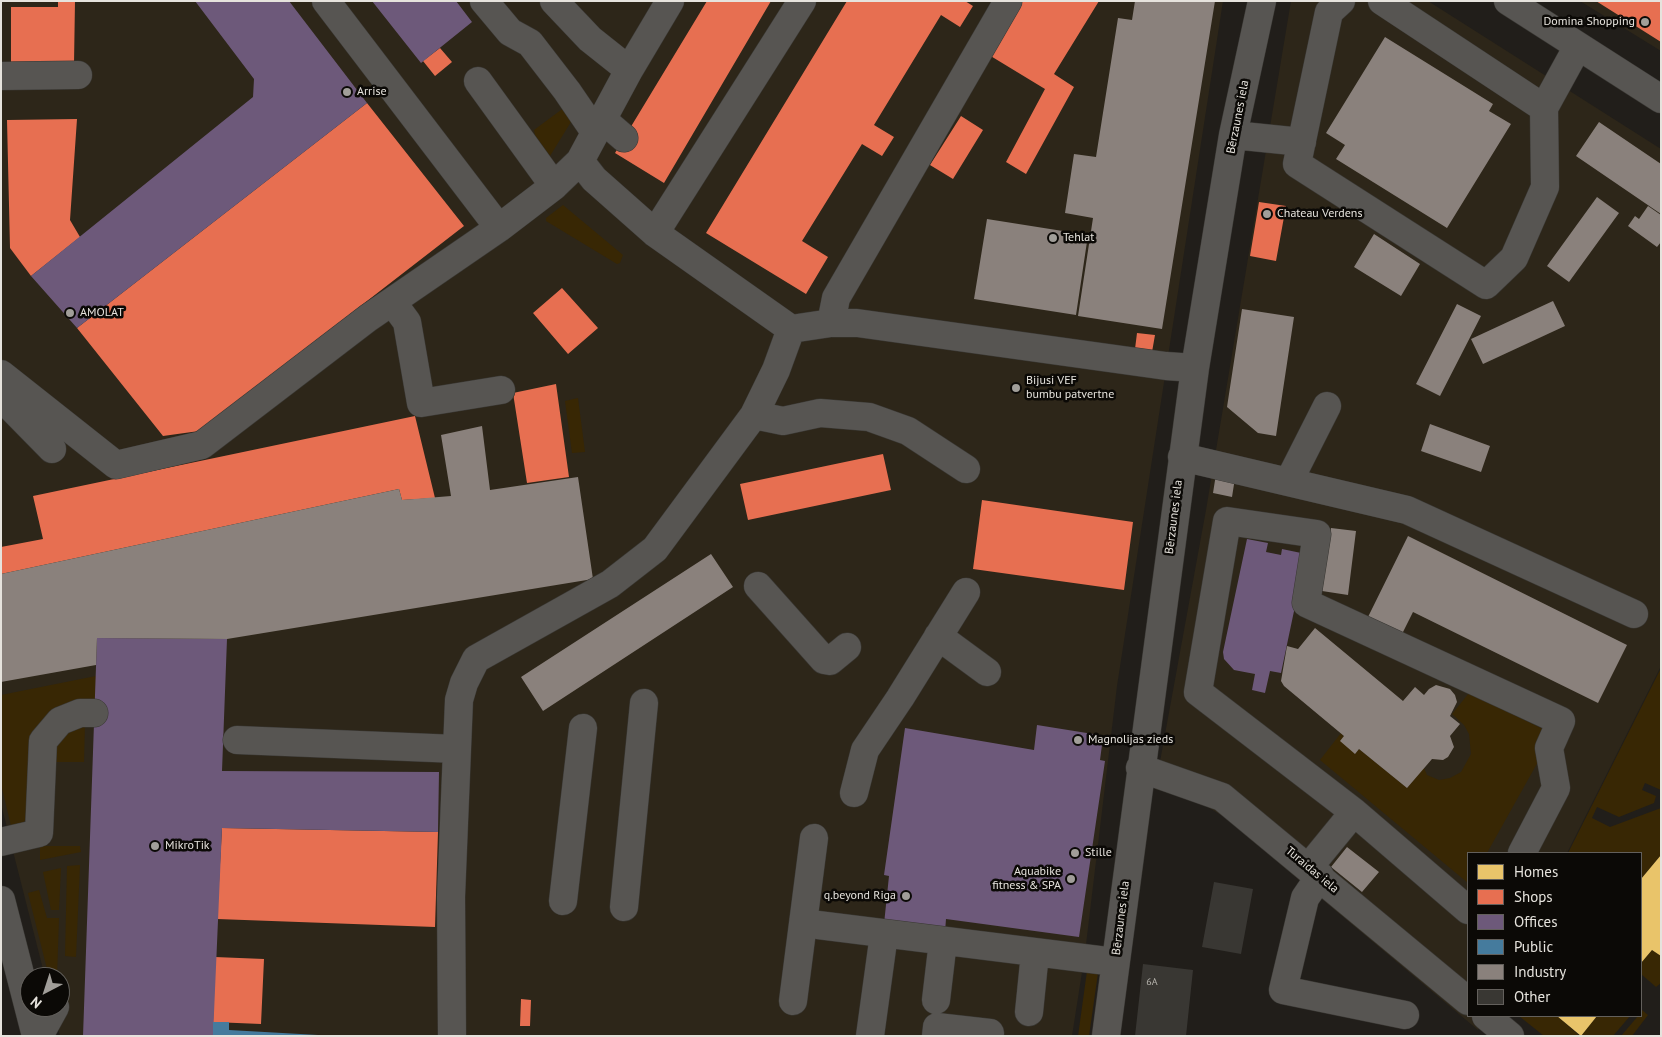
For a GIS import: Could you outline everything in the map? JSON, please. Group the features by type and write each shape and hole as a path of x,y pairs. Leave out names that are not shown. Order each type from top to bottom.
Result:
{"street":[{"path":"326,1 499,228"},
{"path":"484,1 510,32 530,43 598,126 624,138"},
{"path":"554,1 590,39 629,70"},
{"path":"1,374 116,465 202,445 368,318 393,303 499,228 554,186 580,161 629,70 670,1"},
{"path":"655,233 802,1"},
{"path":"831,323 836,298 1008,1"},
{"name":"Bērzaunes iela","path":"1106,1036 1140,768 1195,368 1233,135 1262,1"},
{"path":"1341,1 1329,12 1297,164 1486,285 1514,258 1545,188 1544,108 1578,46"},
{"path":"1382,1 1544,108"},
{"path":"1508,1 1661,99"},
{"path":"1,76 78,75"},
{"path":"478,81 554,186"},
{"path":"1233,135 1302,142"},
{"path":"580,161 594,179 655,233 791,329 831,323 857,323 1166,366 1195,368"},
{"path":"393,303 407,322 421,403 501,390"},
{"path":"452,1036 451,897 459,700 464,683 476,659 610,584 655,549 754,415 776,370 791,329"},
{"path":"1,397 52,449"},
{"path":"1289,481 1328,406"},
{"path":"754,415 783,421 820,414 869,417 908,431 966,469"},
{"path":"1182,457 1407,510 1634,614"},
{"path":"1467,909 1354,812 1198,692 1227,521 1317,534 1306,603 1562,721 1549,748 1556,788 1523,852"},
{"path":"758,586 824,660 830,661 847,647"},
{"path":"854,793 865,750 966,592"},
{"path":"938,636 987,672"},
{"path":"624,907 644,703"},
{"path":"1,842 39,833 43,741 60,721 80,713 94,713"},
{"path":"563,901 583,728"},
{"path":"237,740 457,749"},
{"name":"Turaidas iela","path":"1140,768 1222,797 1315,872 1467,1000"},
{"path":"1354,812 1315,872 1305,898 1284,990 1405,1014"},
{"path":"793,1001 814,838"},
{"path":"1,900 37,1036"},
{"path":"818,925 1115,962"},
{"path":"870,1036 884,934"},
{"path":"936,1000 943,941"},
{"path":"1029,1012 1036,953"},
{"path":"37,1036 48,1017"},
{"path":"1487,1017 1510,1036"},
{"path":"936,1036 937,1027 990,1033"}],"shaded area":[{"path":"1,1 1223,1 1117,686 1085,953 1072,1036 60,1036 55,1017 70,1017 70,967 42,967 1,804"},
{"path":"1291,1 1428,1 1661,149 1661,666 1568,852 1467,852 1467,1017 1485,1017 1478,1030 1224,817 1198,801 1155,789 1206,510"},
{"name":"Domina Shopping","path":"1580,1 1661,1 1661,51"},
{"path":"565,107 574,117 550,156 535,135 534,130"},
{"path":"563,205 623,255 620,263 617,264 546,221 546,218"},
{"path":"578,398 585,452 572,453 565,401"},
{"path":"1661,668 1661,790 1645,783 1642,790 1656,796 1654,803 1619,817 1597,807 1592,818 1610,827 1661,808 1661,855 1642,878 1642,852 1569,852"},
{"path":"96,676 95,702 64,705 26,819 23,823 11,826 1,784 1,695"},
{"path":"1469,693 1547,731 1539,760 1488,852 1467,852 1467,882 1320,760 1341,733 1355,754 1359,749 1407,788 1424,768 1427,775 1439,780 1450,778 1461,772 1471,754 1469,734 1464,725 1452,714"},
{"path":"85,722 84,762 55,762 57,734"},
{"path":"40,846 80,846 81,852 40,860"},
{"path":"80,865 76,957 65,956 67,866"},
{"path":"61,868 59,910 51,910 43,872"},
{"path":"39,890 47,918 59,918 57,967 46,967 28,893"},
{"path":"1652,950 1661,956 1661,983 1656,987 1642,975 1642,962"},
{"path":"1087,971 1098,973 1089,1036 1078,1036"},
{"path":"1642,1010 1648,1015 1632,1036 1621,1036 1637,1017 1642,1017"},
{"path":"1520,1017 1558,1017 1580,1036 1544,1036"},
{"path":"1596,1017 1629,1017 1613,1036 1581,1036"}],"building: Homes":[{"path":"1661,855 1661,956 1652,950 1642,962 1642,878"},
{"path":"1558,1017 1596,1017 1581,1036"}],"building: Shops":[{"path":"58,1 75,1 74,64 11,63 11,7 58,7"},
{"path":"707,1 771,1 664,183 615,153"},
{"path":"847,1 965,1 973,6 960,27 941,15 874,125 894,137 882,156 862,144 802,241 828,257 806,294 706,233"},
{"path":"1022,1 1099,1 1054,74 1074,87 1026,174 1006,162 1045,89 989,55"},
{"name":"Domina Shopping","path":"1596,1 1661,1 1661,42"},
{"path":"440,48 452,62 435,76 423,61"},
{"path":"367,103 464,226 199,431 163,436 77,328"},
{"path":"961,116 983,130 953,179 930,165"},
{"path":"77,119 70,220 80,237 31,276 10,248 7,120"},
{"path":"1259,202 1286,206 1276,261 1250,256"},
{"path":"562,288 598,328 568,354 533,313"},
{"path":"1137,333 1155,335 1152,352 1135,349"},
{"path":"556,384 569,477 527,483 513,393"},
{"path":"415,416 435,498 402,500 399,489 1,574 1,547 43,539 33,496"},
{"path":"883,454 891,490 748,520 740,484"},
{"path":"982,500 1133,522 1124,590 973,569"},
{"path":"222,828 438,832 435,927 217,919"},
{"path":"215,957 264,959 261,1024 213,1022"},
{"path":"521,999 531,1000 530,1026 520,1026"}],"building: Offices":[{"path":"195,1 289,1 367,103 77,328 31,276 253,97 254,79"},
{"path":"372,1 456,1 472,22 421,63"},
{"path":"1247,539 1268,543 1266,552 1281,555 1282,549 1306,554 1281,673 1270,671 1265,693 1252,690 1255,674 1234,670 1224,659 1223,652"},
{"name":"MikroTik","path":"97,638 227,639 222,771 439,772 438,832 222,828 213,1036 83,1036"},
{"path":"1037,725 1093,734 1091,744 1102,745 1100,760 1105,761 1079,937 946,919 945,932 884,924 889,876 884,875 905,728 1034,750"}],"building: Public":[{"path":"213,1022 229,1022 229,1030 336,1036 213,1036"}],"building: Industry":[{"path":"1135,1 1215,1 1162,329 1078,316 1093,218 1065,213 1074,154 1096,157 1118,18 1132,20"},
{"path":"1385,37 1493,104 1489,111 1511,124 1447,228 1336,159 1345,145 1326,133"},
{"path":"1599,122 1661,164 1661,214 1576,156"},
{"path":"1597,197 1619,213 1569,282 1547,266"},
{"path":"1648,206 1661,215 1661,242 1657,247 1628,226 1635,216 1639,219"},
{"path":"987,219 1088,235 1076,315 974,299"},
{"path":"1374,234 1420,264 1401,296 1354,267"},
{"path":"1553,301 1565,326 1483,364 1471,339"},
{"path":"1457,304 1481,316 1440,396 1416,384"},
{"path":"1242,309 1294,317 1276,436 1258,433 1227,407"},
{"path":"1430,424 1490,446 1481,472 1421,451"},
{"path":"482,426 490,490 578,477 593,579 227,639 97,638 96,665 1,682 1,574 399,489 402,500 451,496 441,435"},
{"path":"1216,474 1235,478 1232,497 1213,493"},
{"path":"1331,528 1356,531 1348,595 1322,591"},
{"path":"1408,536 1627,645 1598,703 1413,612 1401,636 1367,619"},
{"path":"711,554 733,587 543,711 521,677"},
{"path":"1315,628 1403,701 1415,687 1424,695 1436,685 1450,689 1455,695 1457,702 1450,716 1460,724 1450,736 1454,747 1448,757 1443,760 1432,759 1407,788 1359,749 1355,754 1340,741 1344,736 1284,686 1281,681 1287,646 1298,649"},
{"path":"1347,847 1379,872 1362,892 1331,867"}],"building: Other":[{"path":"1214,882 1253,889 1241,954 1202,947"},
{"path":"1143,964 1193,970 1186,1036 1135,1036"}],"place":[{"name":"Domina Shopping","path":"1645,22"},
{"name":"Arrise","path":"347,92"},
{"name":"Chateau Verdens","path":"1267,214"},
{"name":"Tehlat","path":"1053,238"},
{"name":"AMOLAT","path":"70,313"},
{"name":"Bijusi VEF bumbu patvertne","path":"1016,388"},
{"name":"Magnolijas zieds","path":"1078,740"},
{"name":"MikroTik","path":"155,846"},
{"name":"Stille","path":"1075,853"},
{"name":"Aquabike fitness & SPA","path":"1071,879"},
{"name":"q.beyond Riga","path":"906,896"}]}
